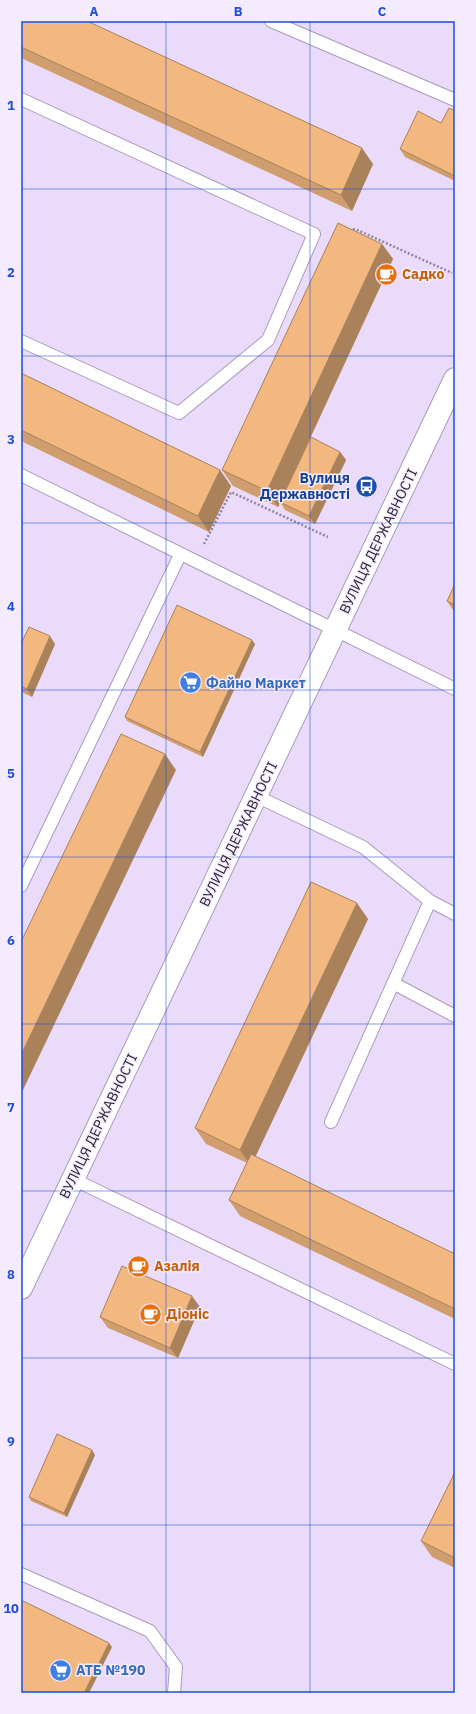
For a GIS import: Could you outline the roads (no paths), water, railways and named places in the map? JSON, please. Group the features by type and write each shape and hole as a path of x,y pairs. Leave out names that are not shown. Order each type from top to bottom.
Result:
{"street":[{"name":"ВУЛИЦЯ ДЕРЖАВНОСТІ","path":"21,1288 455,379"}],"lane":[{"path":"271,21 455,100"},
{"path":"21,99 314,234 268,340 179,413 21,341"},
{"path":"21,475 194,562 455,689"},
{"path":"21,886 180,555"},
{"path":"256,796 363,847 430,901 455,914"},
{"path":"331,1122 430,901"},
{"path":"393,983 455,1016"},
{"path":"73,1179 455,1364"},
{"path":"21,1574 150,1631 176,1667 174,1693"}],"place":[{"name":"Садко","path":"386,274"},
{"name":"Вулиця Державності","path":"366,486"},
{"name":"Файно Маркет","path":"191,683"},
{"name":"Азалія","path":"138,1266"},
{"name":"Діоніс","path":"150,1314"},
{"name":"АТБ №190","path":"61,1670"}]}
